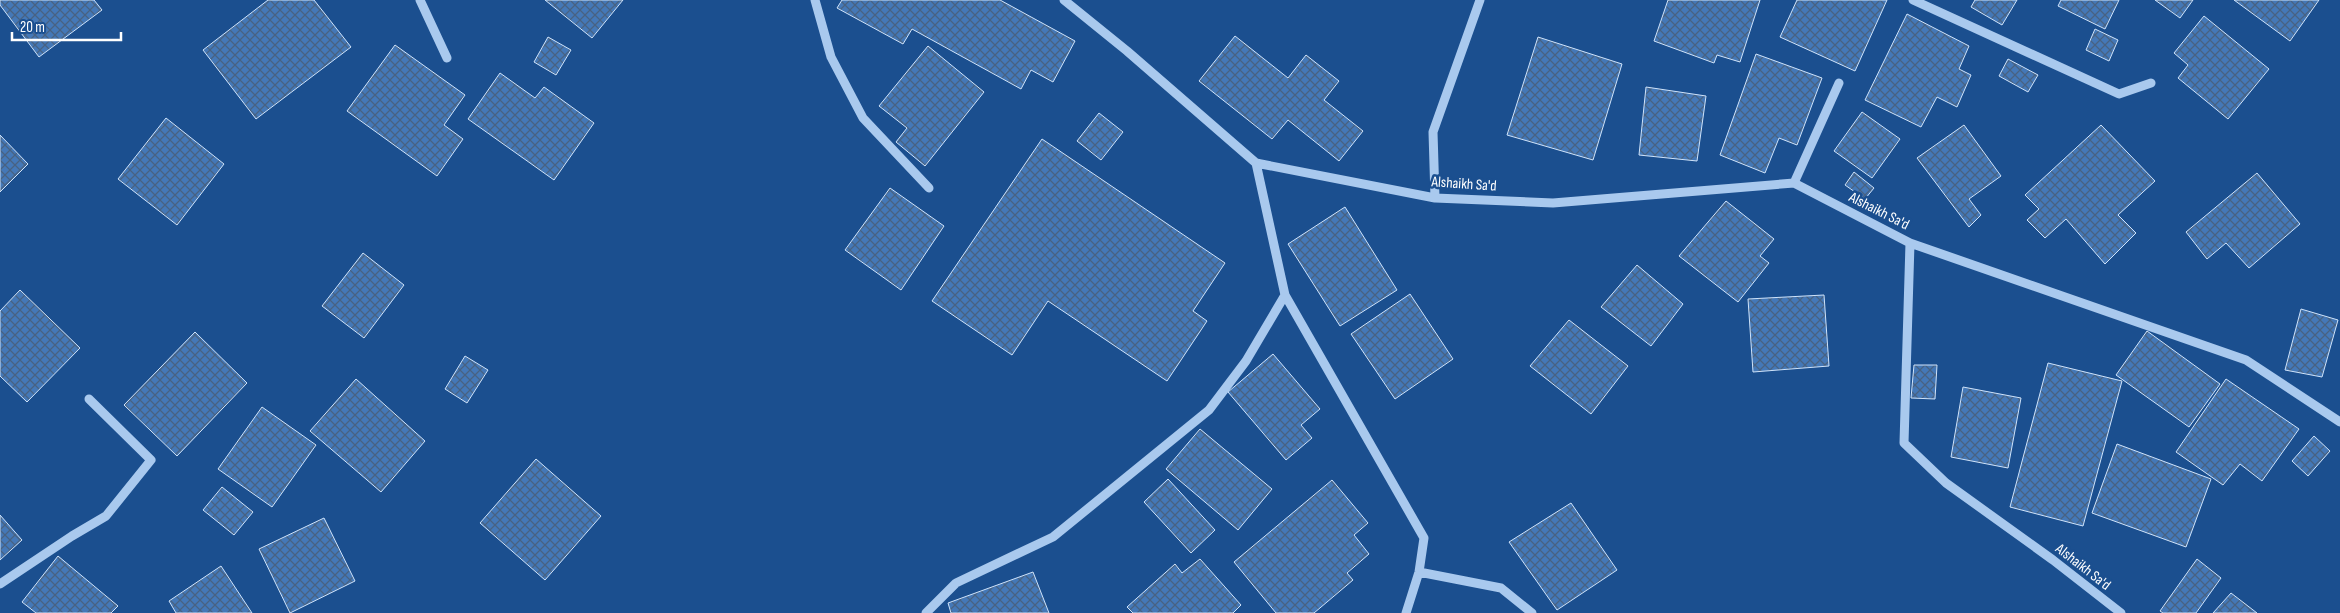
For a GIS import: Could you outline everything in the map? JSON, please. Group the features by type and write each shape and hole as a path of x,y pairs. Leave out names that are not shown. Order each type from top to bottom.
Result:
{"street":[{"path":"420,0 447,58"},
{"path":"815,0 831,57 864,118 928,188"},
{"name":"Alshaikh Sa'd","path":"1064,0 1127,51 1256,163 1435,198 1552,203 1794,183 1910,243 2246,360 2340,422"},
{"path":"1435,198 1433,132 1480,0"},
{"path":"1913,0 2118,94 2151,83"},
{"path":"1794,183 1839,83"},
{"path":"1256,163 1285,295 1424,538 1418,572 1406,613"},
{"name":"Alshaikh Sa'd","path":"1910,243 1904,443 1946,483 2053,560 2121,613"},
{"path":"926,613 956,583 1052,537 1209,410 1246,361 1285,295"},
{"path":"0,584 72,536 106,516 151,460 88,400"},
{"path":"1418,572 1501,588 1532,613"}],"building":[{"path":"0,0 94,0 102,10 39,57 0,5"},
{"path":"268,0 314,0 351,47 256,119 203,50"},
{"path":"545,0 623,0 592,38"},
{"path":"842,0 1000,0 1075,41 1053,82 1031,70 1021,89 912,29 903,44 837,8"},
{"path":"1668,0 1760,0 1740,62 1717,55 1714,63 1654,41"},
{"path":"1797,0 1887,0 1855,71 1780,37"},
{"path":"1975,0 2017,0 2002,25 1971,7"},
{"path":"2061,0 2119,0 2105,29 2058,6"},
{"path":"2155,0 2193,0 2180,18"},
{"path":"2234,0 2319,0 2290,41"},
{"path":"1907,14 1969,46 1959,69 1971,75 1957,107 1937,97 1921,127 1865,100"},
{"path":"2204,16 2269,69 2228,119 2178,78 2188,65 2174,53"},
{"path":"2095,29 2118,40 2109,61 2086,50"},
{"path":"1235,36 1288,78 1306,55 1339,81 1324,100 1363,131 1339,161 1288,120 1272,139 1199,81"},
{"path":"548,37 571,50 556,75 534,62"},
{"path":"1538,37 1622,64 1593,160 1507,135"},
{"path":"395,45 465,95 444,125 463,139 437,176 347,111"},
{"path":"928,46 984,92 925,166 896,142 907,128 879,106"},
{"path":"1756,54 1822,78 1797,145 1779,138 1765,173 1720,155"},
{"path":"2008,59 2038,75 2028,92 1999,76"},
{"path":"500,73 535,98 544,87 594,123 554,180 468,119"},
{"path":"1646,87 1706,96 1697,161 1639,155"},
{"path":"1862,112 1900,139 1872,178 1834,151"},
{"path":"1099,113 1123,132 1101,160 1077,141"},
{"path":"166,118 224,164 177,225 118,179"},
{"path":"1964,125 2001,176 1969,199 1981,215 1969,227 1917,158"},
{"path":"2101,125 2155,181 2118,215 2136,233 2105,264 2066,219 2045,238 2027,220 2039,209 2025,195"},
{"path":"0,135 28,164 0,192"},
{"path":"1042,139 1225,263 1193,311 1207,321 1167,381 1048,301 1012,355 932,301"},
{"path":"1854,172 1874,188 1865,199 1845,185"},
{"path":"2257,173 2300,224 2249,268 2226,243 2207,259 2186,232"},
{"path":"890,188 944,226 901,290 845,250"},
{"path":"1726,201 1774,239 1760,256 1769,263 1738,302 1679,256"},
{"path":"1345,207 1397,290 1340,326 1288,244"},
{"path":"363,253 404,285 364,338 322,306"},
{"path":"1637,265 1683,304 1651,346 1601,307"},
{"path":"20,290 80,348 27,402 0,376 0,311"},
{"path":"1410,294 1453,359 1395,399 1351,334"},
{"path":"1824,295 1829,366 1753,372 1748,299"},
{"path":"2301,309 2338,320 2322,377 2285,370"},
{"path":"1569,320 1628,366 1591,414 1530,366"},
{"path":"2147,331 2220,384 2189,427 2116,375"},
{"path":"195,332 247,383 177,456 124,405"},
{"path":"1273,354 1320,409 1301,425 1312,438 1286,460 1228,392"},
{"path":"465,356 488,370 467,403 445,389"},
{"path":"2048,363 2122,381 2083,526 2010,507"},
{"path":"1914,365 1937,365 1935,399 1911,398"},
{"path":"356,379 425,441 381,492 310,431"},
{"path":"2226,379 2299,429 2262,481 2240,464 2223,485 2176,452"},
{"path":"1963,387 2021,398 2008,468 1951,457"},
{"path":"262,407 316,445 272,507 218,469"},
{"path":"1200,429 1272,489 1238,530 1166,469"},
{"path":"2314,436 2330,451 2308,476 2292,461"},
{"path":"2117,444 2211,479 2186,547 2092,513"},
{"path":"536,459 601,516 545,580 480,523"},
{"path":"1168,479 1215,530 1191,553 1144,502"},
{"path":"1332,480 1368,523 1354,535 1369,554 1347,573 1353,580 1314,613 1276,613 1234,562"},
{"path":"222,487 253,512 234,535 203,510"},
{"path":"1571,503 1617,570 1557,610 1509,542"},
{"path":"0,515 22,540 0,560"},
{"path":"324,518 355,581 290,613 259,549"},
{"path":"58,556 118,606 111,613 36,613 22,602"},
{"path":"1200,559 1241,605 1233,613 1133,613 1127,607 1175,564 1182,573"},
{"path":"2197,559 2221,578 2196,613 2163,613 2160,611"},
{"path":"221,566 252,613 176,613 169,601"},
{"path":"1033,572 1049,613 951,613 948,603"},
{"path":"2231,593 2257,613 2213,613"}]}
